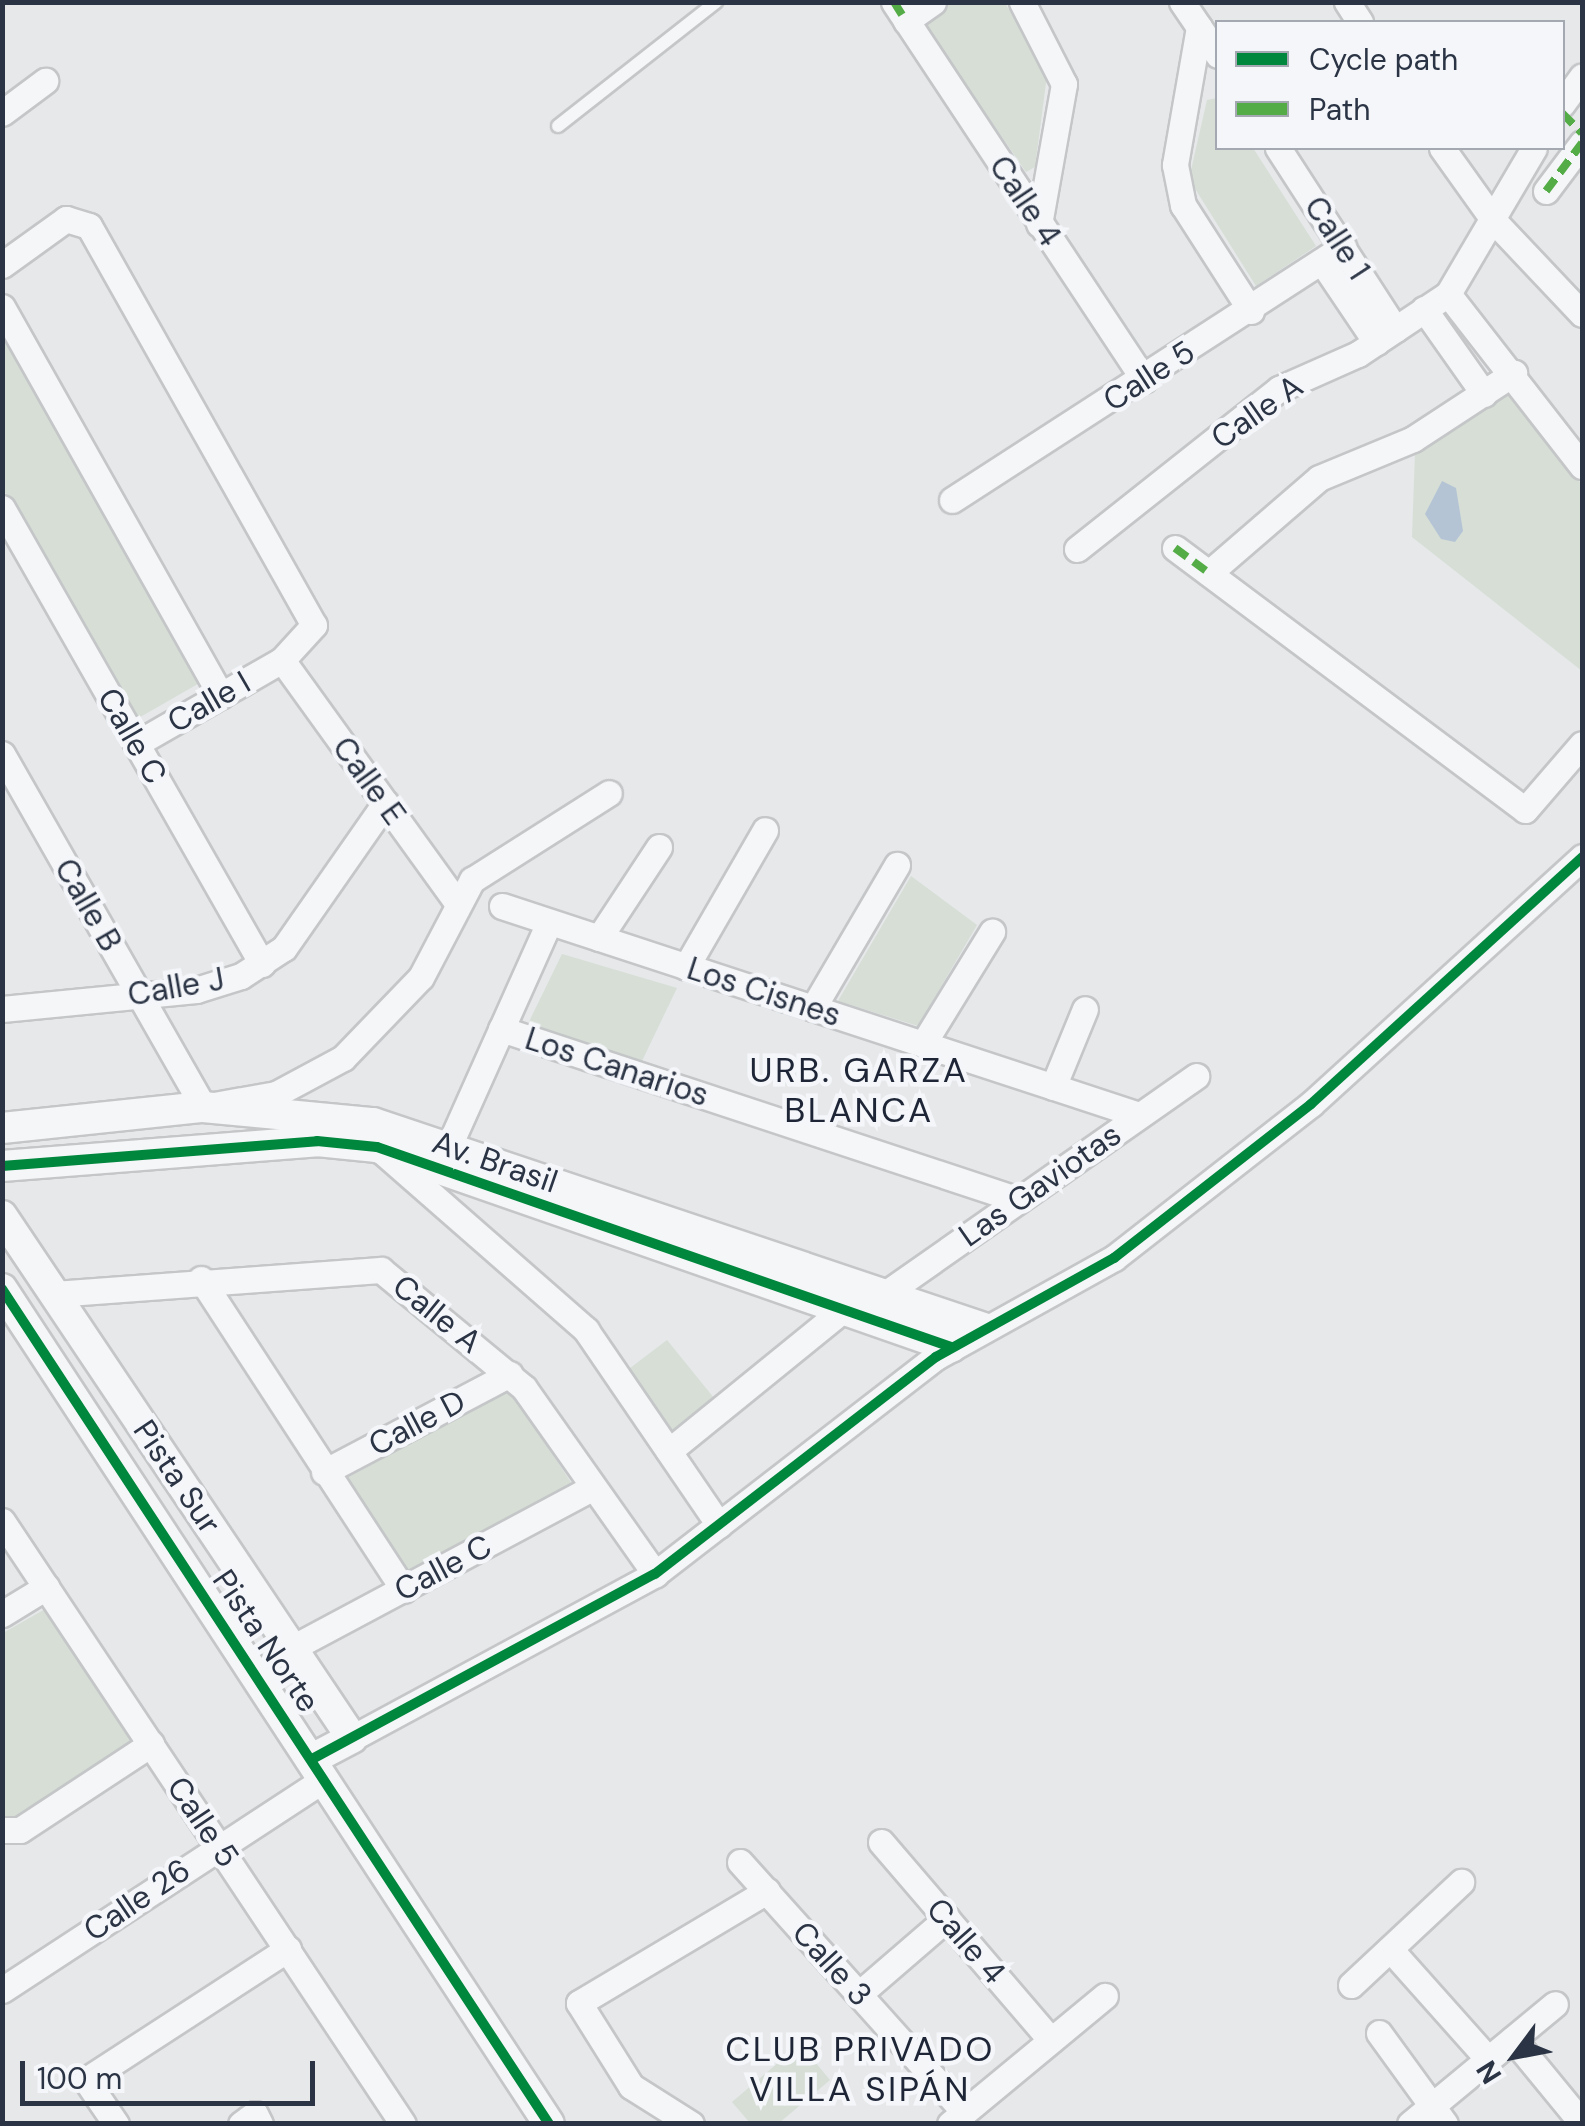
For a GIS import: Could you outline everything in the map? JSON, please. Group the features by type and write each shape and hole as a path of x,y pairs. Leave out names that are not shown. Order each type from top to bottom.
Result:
{"street":[{"path":"900,12 933,2"},
{"path":"1022,2 1064,84 1040,224"},
{"path":"1182,2 1215,51"},
{"name":"Calle 4","path":"900,12 1144,380"},
{"path":"1199,27 1175,165 1183,204 1251,310"},
{"path":"1565,100 1582,76"},
{"path":"2,112 45,81"},
{"path":"1546,191 1582,142"},
{"name":"Calle 1","path":"1279,150 1332,255 1386,335"},
{"path":"1443,150 1494,221 1582,314"},
{"path":"1533,150 1448,294 1514,373 1582,466"},
{"path":"2,265 66,219 89,226 314,624 282,660"},
{"name":"Calle 5","path":"952,500 1144,380 1332,255"},
{"name":"Calle A","path":"1077,549 1279,389 1386,335 1448,294"},
{"path":"2,307 221,695"},
{"path":"1424,310 1484,394"},
{"path":"1209,573 1319,478 1414,439 1514,373"},
{"name":"Calle C","path":"2,508 262,964"},
{"path":"1175,548 1524,810 1582,744"},
{"name":"Calle I","path":"136,744 282,660"},
{"name":"Calle E","path":"282,660 456,901"},
{"name":"Calle B","path":"2,754 203,1107"},
{"path":"203,1107 298,1085 358,1045 420,977 456,901 494,860 609,793"},
{"name":"Calle J","path":"3,1008 218,986 262,964 312,912 385,803"},
{"path":"686,967 764,830"},
{"path":"599,938 659,847"},
{"path":"319,1769 352,1738 654,1574 951,1346 1114,1258 1223,1177 1582,858"},
{"path":"813,1008 897,865"},
{"name":"Los Cisnes","path":"502,906 1139,1115"},
{"path":"448,1146 549,922"},
{"path":"923,1044 992,932"},
{"path":"1053,1087 1085,1009"},
{"name":"Los Canarios","path":"501,1028 1018,1200"},
{"name":"Las Gaviotas","path":"885,1294 1196,1076"},
{"name":"Av. Brasil","path":"2,1128 203,1107 373,1123 984,1328"},
{"name":"Av. Brasil","path":"2,1166 317,1141 378,1148 951,1346"},
{"path":"378,1148 586,1330 719,1525"},
{"name":"Pista Sur","path":"2,1216 352,1738"},
{"name":"Calle A","path":"53,1294 200,1279 381,1270 510,1374 654,1574"},
{"path":"200,1279 404,1590"},
{"name":"Pista Norte","path":"2,1289 549,2124"},
{"path":"669,1451 844,1309"},
{"name":"Calle D","path":"324,1472 510,1374"},
{"name":"Calle C","path":"292,1648 593,1487"},
{"name":"Calle 5","path":"2,1521 404,2124"},
{"path":"2,1614 46,1587"},
{"path":"2,1830 20,1830 151,1744"},
{"name":"Calle 26","path":"2,1990 219,1845 319,1769"},
{"name":"Calle 4","path":"882,1842 1051,2040"},
{"name":"Calle 3","path":"740,1862 859,1994 957,2118"},
{"path":"1351,1985 1460,1882"},
{"path":"692,2124 632,2086 579,2003 767,1891"},
{"path":"859,1994 946,1918"},
{"path":"1390,1948 1488,2059"},
{"path":"116,2124 86,2080 288,1949"},
{"path":"957,2118 1105,1996"},
{"path":"1410,2124 1438,2115 1488,2059 1555,2004"},
{"path":"1379,2033 1438,2115"},
{"path":"1512,2039 1582,2123"}],"lane":[{"path":"558,126 716,2"}],"shaded area":[{"path":"949,3 1005,3 1047,75 1035,167 1026,172 925,25"},
{"path":"1215,98 1215,150 1254,150 1316,246 1256,286 1189,179 1207,100"},
{"path":"2,327 203,681 135,720 3,489"},
{"path":"1505,394 1517,395 1582,485 1582,671 1412,537 1415,453"},
{"path":"911,876 977,925 918,1026 838,1001"},
{"path":"562,954 677,988 640,1065 525,1030"},
{"path":"667,1340 718,1403 671,1444 621,1375"},
{"path":"510,1390 572,1484 408,1577 345,1479"},
{"path":"47,1608 135,1742 19,1822 3,1822 3,1633"},
{"path":"800,2044 830,2080 779,2123 750,2123 732,2102"}],"water":[{"path":"1442,481 1456,488 1463,531 1455,542 1441,539 1425,514"}],"marked path":[{"path":"894,2 906,21"},
{"path":"1565,116 1582,133"},
{"path":"1546,191 1582,143"},
{"path":"1175,548 1209,573"}],"cycle path":[{"path":"314,1758 655,1574 936,1357 1114,1258 1311,1104 1582,857"},
{"path":"2,1166 317,1141 377,1147 951,1347"},
{"path":"2,1289 549,2124"}],"district":[{"name":"URB. GARZA BLANCA","path":"859,1090"},
{"name":"CLUB PRIVADO VILLA SIPÁN","path":"860,2069"}]}
